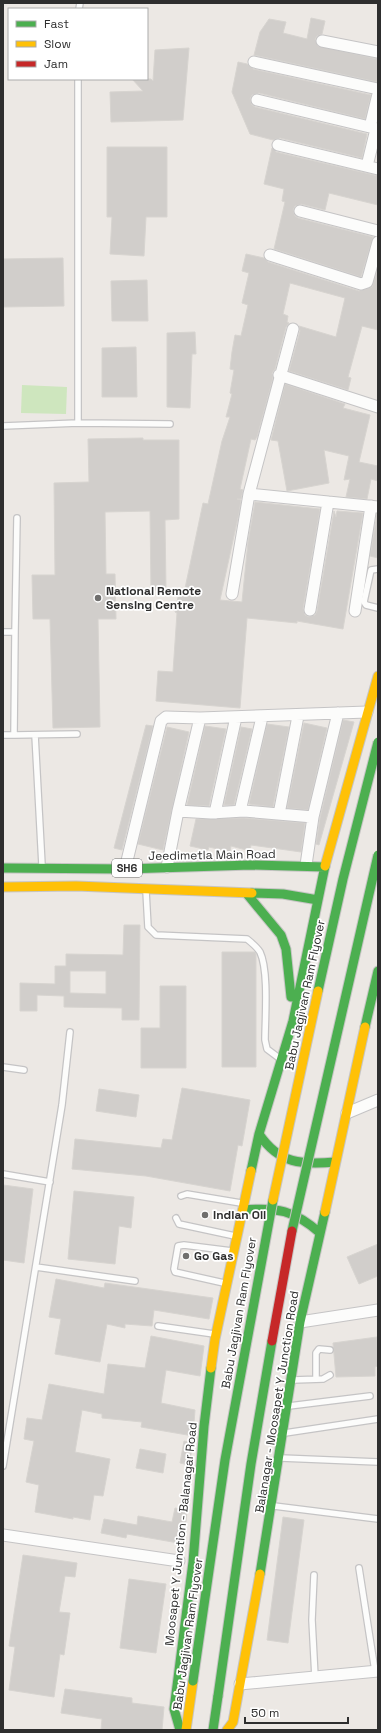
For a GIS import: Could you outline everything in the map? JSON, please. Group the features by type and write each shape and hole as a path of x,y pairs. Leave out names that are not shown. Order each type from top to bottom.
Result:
{"main road":[{"name":"Moosapet Y Junction - Balanagar Road","path":"180,1730 174,1709 193,1562 204,1426 216,1337 258,1134 293,1020 326,867 378,676"},
{"name":"Babu Jagjivan Ram Flyover","path":"186,1730 225,1460 267,1227 342,879 378,742"},
{"path":"213,1730 251,1464 291,1234 378,855"},
{"name":"Jeedimetla Main Road","path":"3,868 125,868 252,865 306,865 326,867"},
{"name":"SH6","path":"3,887 76,886 247,894 283,894 318,900"},
{"path":"247,894 281,935 286,949 293,1020"},
{"name":"Balanagar - Moosapet Y Junction Road","path":"227,1730 232,1722 240,1684 272,1505 300,1322 378,971"},
{"path":"258,1134 270,1150 293,1161 318,1164 336,1162"},
{"path":"244,1207 283,1210 306,1219 320,1234"}],"street":[{"path":"322,41 378,52"},
{"path":"254,62 378,89"},
{"path":"367,166 375,128 378,94"},
{"path":"257,100 375,128"},
{"path":"278,145 378,169"},
{"path":"300,211 378,230"},
{"path":"270,255 361,284 367,282 378,242"},
{"path":"232,594 249,494 279,375 293,330"},
{"path":"279,375 378,407"},
{"path":"249,494 374,507 355,611"},
{"path":"310,610 328,502"},
{"path":"125,868 161,721 166,717 262,717 367,712"},
{"path":"306,865 313,817 338,713"},
{"path":"279,814 298,716"},
{"path":"215,813 236,717"},
{"path":"240,811 262,717"},
{"path":"167,867 178,811 200,718"},
{"path":"178,811 215,813 240,811 313,817"},
{"path":"346,1113 378,1100"},
{"path":"300,1322 378,1310"},
{"path":"3,1535 180,1561"},
{"path":"240,1684 376,1671"}],"lane":[{"path":"78,80 78,424"},
{"path":"3,426 170,424"},
{"path":"14,734 17,518"},
{"path":"378,569 371,570 364,602 366,605 378,608"},
{"path":"3,632 15,632"},
{"path":"35,734 42,868"},
{"path":"3,735 77,734"},
{"path":"146,889 148,927 156,935 247,939 254,944 260,953 264,969 265,1040 267,1049 281,1060"},
{"path":"3,1466 62,1105 70,1032"},
{"path":"3,1066 24,1070"},
{"path":"3,1174 50,1182"},
{"path":"181,1196 187,1194 244,1207"},
{"path":"176,1218 179,1224 238,1236"},
{"path":"228,1284 178,1273 174,1269 178,1246 184,1244 234,1251"},
{"path":"36,1267 135,1281"},
{"path":"158,1326 216,1337"},
{"path":"316,1379 316,1353 319,1350 330,1350"},
{"path":"291,1380 323,1379 330,1375"},
{"path":"287,1406 370,1396"},
{"path":"283,1433 378,1419"},
{"path":"279,1458 378,1462"},
{"path":"272,1505 378,1519"},
{"path":"180,1561 193,1562"},
{"path":"359,1568 376,1671"},
{"path":"314,1575 312,1620 315,1677"}],"green space":[{"path":"22,385 67,387 66,414 21,413"}],"building":[{"path":"311,18 325,21 322,34 317,36 315,39 318,46 378,59 377,82 254,55 260,32 269,19 286,22 283,33 307,39"},
{"path":"189,48 183,120 111,122 110,92 143,91 133,80 151,79 153,81 155,50"},
{"path":"238,62 247,64 253,69 371,95 365,119 259,93 252,95 250,99 252,105 255,107 367,134 362,158 280,138 273,140 250,134 232,92"},
{"path":"107,147 167,147 167,217 146,217 144,256 110,254 112,217 107,217"},
{"path":"272,148 276,152 378,176 378,205 329,193 325,210 301,204 295,206 293,210 295,216 298,218 373,237 361,277 274,249 285,202 282,201 284,189 264,184"},
{"path":"246,254 264,258 268,262 359,291 372,287 378,268 378,330 362,326 348,377 351,378 348,390 289,371 300,331 299,326 336,337 345,298 290,283 283,314 288,316 287,322 289,323 286,327 275,369 272,373 273,378 257,437 255,440 251,439 240,489 243,490 241,499 237,499 241,500 239,513 220,600 242,602 248,542 255,502 320,509 303,609 305,615 309,617 315,615 317,611 334,511 336,517 337,511 363,513 343,629 297,621 297,623 247,618 240,708 156,701 158,671 173,672 177,613 175,612 179,592 184,593 203,503 208,504 222,441 230,417 226,417 232,394 230,393 234,370 230,369 232,352 235,335 241,336 248,305 242,303 249,273 242,271"},
{"path":"63,258 64,306 3,307 3,259"},
{"path":"147,280 148,321 112,321 111,281"},
{"path":"195,332 196,354 192,354 190,408 167,407 167,333"},
{"path":"136,347 137,397 102,397 102,348"},
{"path":"285,384 345,404 343,408 370,415 359,462 378,466 378,481 371,479 367,499 346,497 350,479 344,480 349,456 324,450 329,483 287,491 278,441 271,440"},
{"path":"143,438 143,440 179,440 179,519 165,520 166,590 151,590 150,511 105,512 106,574 115,574 116,619 98,619 100,727 53,728 50,619 33,619 32,575 55,575 54,483 89,482 88,439"},
{"path":"378,514 378,558 370,556"},
{"path":"343,720 354,722 319,845 316,844 320,818"},
{"path":"304,723 327,728 308,810 287,808"},
{"path":"267,724 289,727 273,807 249,804"},
{"path":"146,725 153,726 122,850 114,848"},
{"path":"205,726 226,729 209,806 187,805"},
{"path":"167,727 189,732 163,850 138,844"},
{"path":"241,727 252,729 234,805 224,805"},
{"path":"244,818 305,823 301,852 251,845 250,851 231,846 230,852 209,847 208,850 190,846 196,819"},
{"path":"124,925 140,925 139,1020 122,1020 122,1008 64,1007 64,996 37,995 37,1011 20,1011 20,983 55,984 55,966 66,966 66,954 123,955","holes":["70,971 106,971 106,994 70,993"]},
{"path":"222,952 255,952 256,954 256,1067 222,1067"},
{"path":"160,986 186,986 186,1068 141,1068 141,1028 160,1028"},
{"path":"182,1088 250,1100 242,1146 238,1145 230,1191 146,1176 72,1169 75,1139 161,1148 163,1139 172,1140"},
{"path":"99,1089 139,1095 136,1117 96,1111"},
{"path":"3,1185 33,1189 24,1263 3,1260"},
{"path":"74,1191 134,1197 131,1228 119,1226 115,1264 68,1259"},
{"path":"378,1244 378,1276 359,1284 347,1257"},
{"path":"56,1279 104,1288 105,1283 213,1298 209,1319 154,1310 152,1326 125,1324 125,1328 107,1324 100,1362 55,1354 61,1319 49,1317"},
{"path":"151,1336 204,1346 200,1376 166,1370 161,1403 195,1410 193,1436 141,1427 142,1422 102,1418 102,1414 82,1410 75,1452 110,1459 103,1496 94,1495 90,1520 73,1517 73,1519 35,1512 39,1485 26,1482 34,1441 24,1439 27,1418 42,1420 49,1384 104,1394 108,1364 145,1368"},
{"path":"377,1337 378,1366 375,1367 375,1376 336,1377 333,1343"},
{"path":"184,1441 192,1443 190,1465 180,1463"},
{"path":"140,1449 166,1454 163,1473 136,1468"},
{"path":"175,1508 187,1510 184,1544 127,1534 126,1538 101,1533 104,1519 137,1525 138,1516 172,1522"},
{"path":"283,1517 304,1520 288,1643 267,1640"},
{"path":"23,1555 77,1563 75,1577 65,1576 59,1612 70,1613 64,1655 60,1654 54,1697 9,1690 15,1647 9,1646"},
{"path":"129,1579 166,1584 156,1653 120,1648"},
{"path":"65,1689 132,1698 132,1703 164,1707 162,1730 101,1730 102,1719 61,1713"}],"traffic: fast":[{"path":"318,991 343,879 378,742"},
{"path":"292,1231 378,855"},
{"path":"3,868 125,869 251,865 325,867"},
{"path":"251,1171 259,1134 293,1021 325,866"},
{"path":"252,893 283,894 318,900"},
{"path":"247,894 281,935 286,949 291,997"},
{"path":"365,1027 378,971"},
{"path":"259,1134 267,1144 283,1157 312,1163 335,1162"},
{"path":"193,1681 225,1460 273,1200"},
{"path":"243,1210 266,1209 284,1212 302,1219 320,1233"},
{"path":"260,1574 300,1322 325,1212"},
{"path":"218,1696 251,1464 272,1341"},
{"path":"180,1730 174,1709 193,1562 204,1426 211,1368"},
{"path":"213,1730 218,1696"}],"traffic: slow":[{"path":"325,866 378,676"},
{"path":"3,887 76,886 252,893"},
{"path":"273,1200 318,991"},
{"path":"325,1212 365,1027"},
{"path":"211,1368 215,1339 251,1171"},
{"path":"227,1730 233,1722 260,1574"},
{"path":"186,1730 193,1681"}],"traffic: jam":[{"path":"272,1341 292,1231"}],"place":[{"name":"National Remote Sensing Centre","path":"98,598"},
{"name":"Indian Oil","path":"205,1215"},
{"name":"Go Gas","path":"186,1256"}]}
